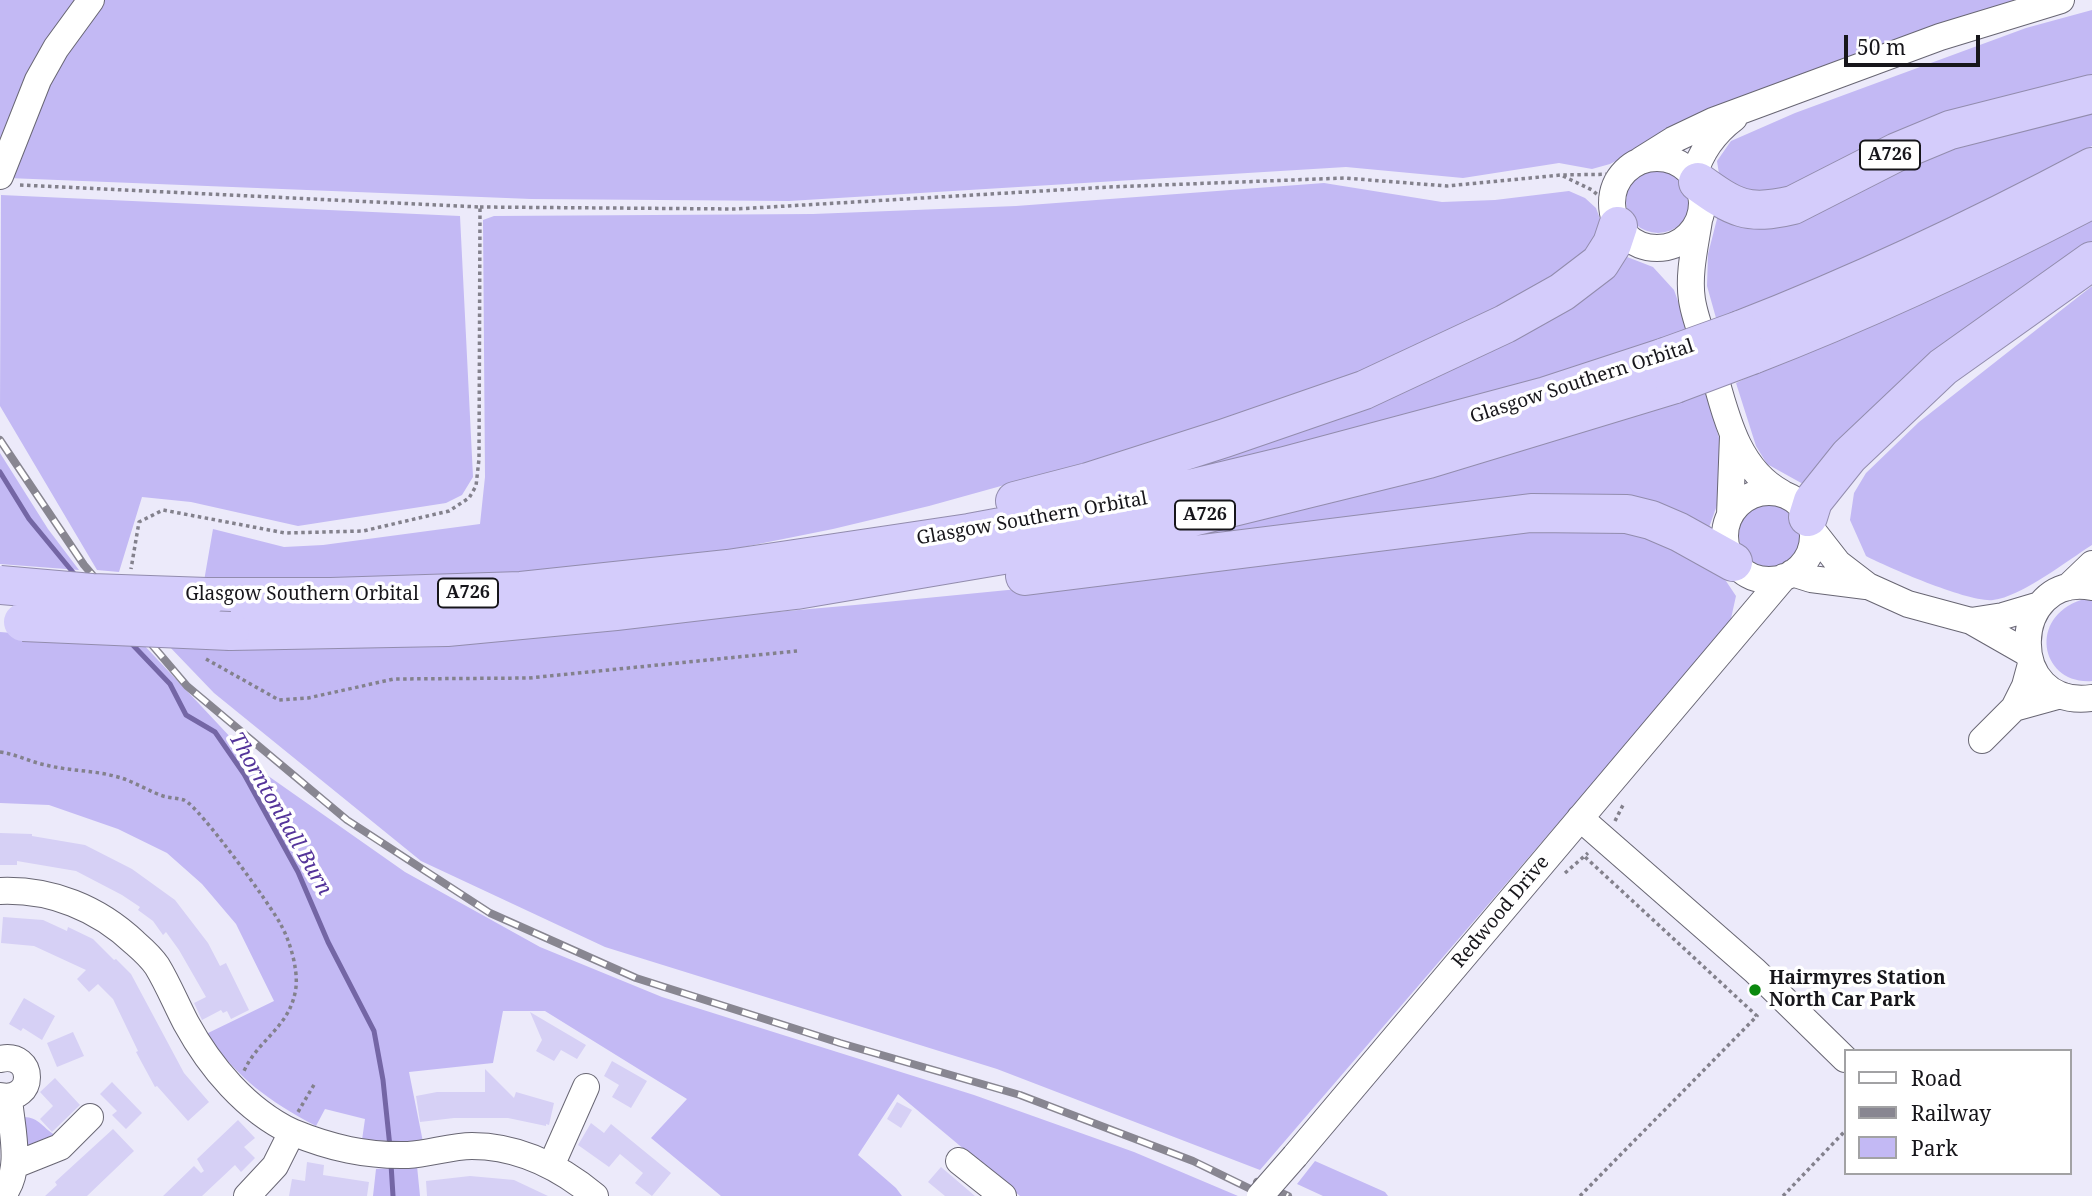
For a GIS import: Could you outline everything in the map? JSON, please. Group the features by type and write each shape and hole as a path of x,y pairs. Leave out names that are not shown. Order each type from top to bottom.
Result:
{"highway":[{"name":"A726","path":"1696,178 1721,198 1744,209 1776,209 1793,205 1897,152 1950,130 2092,94"},
{"name":"Glasgow Southern Orbital","path":"1746,342 1861,281 1934,248 2092,167"},
{"name":"Glasgow Southern Orbital","path":"11,620 230,631 447,627 616,611 798,574 969,533 1136,502 1425,430 1546,396 1670,370 1746,342 1875,306 1961,267 2092,199"},
{"name":"A726","path":"798,574 1225,438 1364,390 1505,324 1584,277 1600,263 1612,244 1615,216"},
{"path":"1801,514 1842,463 1943,367 2092,261"},
{"name":"A726","path":"798,574 942,586 1531,513 1627,514 1651,520 1679,532 1738,567"},
{"name":"Glasgow Southern Orbital","path":"0,585 92,593 331,597 521,592 728,569 798,574"}],"street":[{"path":"7,180 38,80 56,48 91,0"},
{"path":"2061,0 1940,37 1691,131 1631,167 1612,194 1615,216 1631,240 1651,248 1672,270 1692,299 1733,436 1743,455 1760,477 1801,514 1838,563 1868,586 1908,604 1971,621 2029,659 2034,673 2047,687 2075,698 2092,719"},
{"path":"1692,299 1693,258 1703,206 1696,178 1699,159 1712,139 1744,111"},
{"path":"1631,167 1653,157 1668,158 1680,163 1696,178"},
{"path":"1651,248 1680,242 1691,233 1699,220"},
{"path":"1733,436 1730,515 1724,536 1727,550 1738,567 1746,606 1740,627"},
{"path":"1730,515 1743,500 1768,491 1801,514 1809,554 1802,565 1788,575 1769,580 1754,577 1738,567"},
{"path":"1971,621 2003,616 2040,605 2057,591 2080,587 2092,564"},
{"path":"1788,575 1868,586"},
{"name":"Redwood Drive","path":"1260,1196 1740,627 1788,575"},
{"path":"1982,740 2014,708 2025,686 2029,659 2028,631 2040,605"},
{"path":"2014,708 2075,698"},
{"path":"1580,818 1755,971 1843,1057"},
{"path":"0,891 21,891 75,903 118,927 156,965 211,1065 236,1091 290,1131 323,1144 368,1154 416,1154 474,1146 509,1151 551,1166 573,1178 594,1196"},
{"path":"0,1059 16,1059 22,1063 27,1075 25,1088 21,1093 4,1097 15,1165 13,1178 2,1196"},
{"path":"551,1166 586,1087"},
{"path":"15,1165 60,1147 90,1117"},
{"path":"247,1196 275,1166 290,1131"},
{"path":"959,1161 1003,1196"}],"path":[{"path":"7,180 480,207 736,209 1109,187 1344,178 1447,186 1631,167"},
{"path":"1561,175 1592,190 1615,216"},
{"path":"130,576 133,543 139,522 163,510 285,533 363,531 449,511 469,498 476,486 479,459 480,207"},
{"path":"200,656 279,700 308,698 394,679 529,678 797,651"},
{"path":"0,752 46,765 112,775 134,781 162,796 186,801 214,830 266,903 282,926 293,961 296,984 286,1018 246,1067 236,1091"},
{"path":"1580,1196 1757,1016 1584,856"},
{"path":"290,1131 315,1083"},
{"path":"1783,1196 1843,1133"}],"green space":[{"path":"0,0 81,0 0,152"},
{"path":"101,0 2017,0 1592,169 1559,163 1463,178 1346,167 789,201 531,199 8,178 42,87"},
{"path":"2092,10 2092,78 1795,195 1744,197 1719,174 1717,161 1731,141 1795,113 2026,28"},
{"path":"2092,102 2092,146 2001,197 1788,292 1716,318 1707,286 1708,254 1718,215 1913,153"},
{"path":"1658,169 1670,171 1681,178 1688,189 1688,213 1681,224 1670,231 1658,233 1646,231 1635,224 1628,213 1626,201 1628,189 1635,178 1646,171"},
{"path":"1324,183 1442,202 1495,200 1569,191 1585,198 1596,208 1605,232 1594,256 1408,355 1145,446 929,506 704,555 338,589 204,581 213,529 284,547 323,545 480,524 485,477 483,220 494,216 813,214 1016,206"},
{"path":"1,195 460,216 473,477 462,495 446,503 298,526 191,502 142,497 119,572 97,570 0,406"},
{"path":"2092,214 2092,250 1803,484 1767,464 1756,446 1736,383"},
{"path":"1622,255 1653,267 1674,290 1688,329 1546,379 1228,464 1052,500 1247,439"},
{"path":"2092,286 2092,545 2030,585 1993,600 1949,591 1866,556 1850,520 1854,493 1866,473 1919,422"},
{"path":"1706,393 1724,455 1720,497 1707,533 1653,514 1063,558 1532,446"},
{"path":"0,453 48,529 79,570 0,564"},
{"path":"1771,503 1783,505 1794,512 1801,523 1801,547 1794,558 1783,565 1771,567 1759,565 1748,558 1741,547 1739,535 1741,523 1748,512 1759,505"},
{"path":"1500,529 1644,531 1720,572 1736,596 1730,623 1260,1170 997,1069 605,947 421,861 214,693 166,643 424,643 1171,574"},
{"path":"2081,600 2092,600 2092,681 2075,679 2061,673 2052,662 2047,649 2047,635 2053,621 2064,609"},
{"path":"0,632 142,643 264,773 405,872 540,947 662,997 974,1095 1134,1152 1238,1196 1020,1196 898,1094 858,1155 902,1196 721,1196 651,1138 687,1099 545,1011 503,1011 493,1063 409,1072 423,1142 362,1140 365,1119 325,1109 316,1126 255,1087 230,1064 206,1034 274,1001 236,924 202,884 167,853 118,829 49,805 0,803"},
{"path":"88,1103 91,1106 55,1143 24,1151 22,1117 37,1121 57,1136"},
{"path":"1315,1161 1385,1192 1388,1196 1323,1196 1297,1184"},
{"path":"417,1166 420,1196 373,1196 376,1169"}],"building":[{"path":"0,833 32,834 85,845 132,869 175,900 208,943 220,966 226,963 249,1010 231,1019 227,1011 223,1013 221,1010 202,1020 194,1003 206,997 166,932 163,935 153,921 138,910 140,907 76,871 17,861 17,865 0,865"},
{"path":"3,917 43,920 67,931 68,927 93,939 116,959 131,974 184,1073 209,1102 188,1121 157,1086 155,1087 113,999 98,984 89,992 77,979 86,970 34,946 1,943"},
{"path":"24,998 55,1016 42,1040 23,1028 21,1031 9,1024"},
{"path":"530,1012 586,1045 577,1059 561,1050 554,1061 536,1051 542,1040"},
{"path":"73,1032 84,1056 57,1067 47,1043"},
{"path":"612,1061 647,1081 631,1108 612,1097 619,1085 604,1076"},
{"path":"485,1069 514,1098 516,1092 554,1103 549,1125 508,1118 454,1118 420,1122 416,1096 437,1092 485,1092"},
{"path":"55,1078 80,1105 52,1132 40,1119 53,1106 40,1092"},
{"path":"112,1082 142,1113 126,1129 112,1115 117,1111 100,1094"},
{"path":"897,1102 912,1110 901,1128 887,1119"},
{"path":"238,1120 255,1138 244,1147 255,1158 241,1172 235,1165 202,1196 163,1196 194,1166 201,1173 204,1171 197,1159"},
{"path":"591,1123 604,1133 611,1124 671,1173 652,1196 635,1183 643,1173 620,1154 609,1167 578,1145"},
{"path":"113,1129 134,1151 87,1196 45,1196 57,1185 55,1182"},
{"path":"307,1162 324,1165 323,1175 369,1182 367,1196 289,1196 292,1179 305,1181"},
{"path":"941,1167 975,1196 945,1196 928,1182"},
{"path":"470,1176 514,1180 548,1196 427,1196 426,1181"}],"waterway":[{"name":"Thorntonhall Burn","path":"0,472 29,519 76,576"},
{"name":"Thorntonhall Burn","path":"129,641 170,684 186,715 215,732 244,774 298,872 328,942 374,1031 383,1080 390,1147"},
{"name":"Thorntonhall Burn","path":"391,1164 393,1196"}],"railway":[{"path":"0,440 84,565 187,686 347,820 490,913 636,978 840,1043 1020,1095 1193,1161 1265,1196"},
{"path":"1257,1182 1288,1196"}],"place":[{"name":"Hairmyres Station North Car Park","path":"1755,990"}]}
